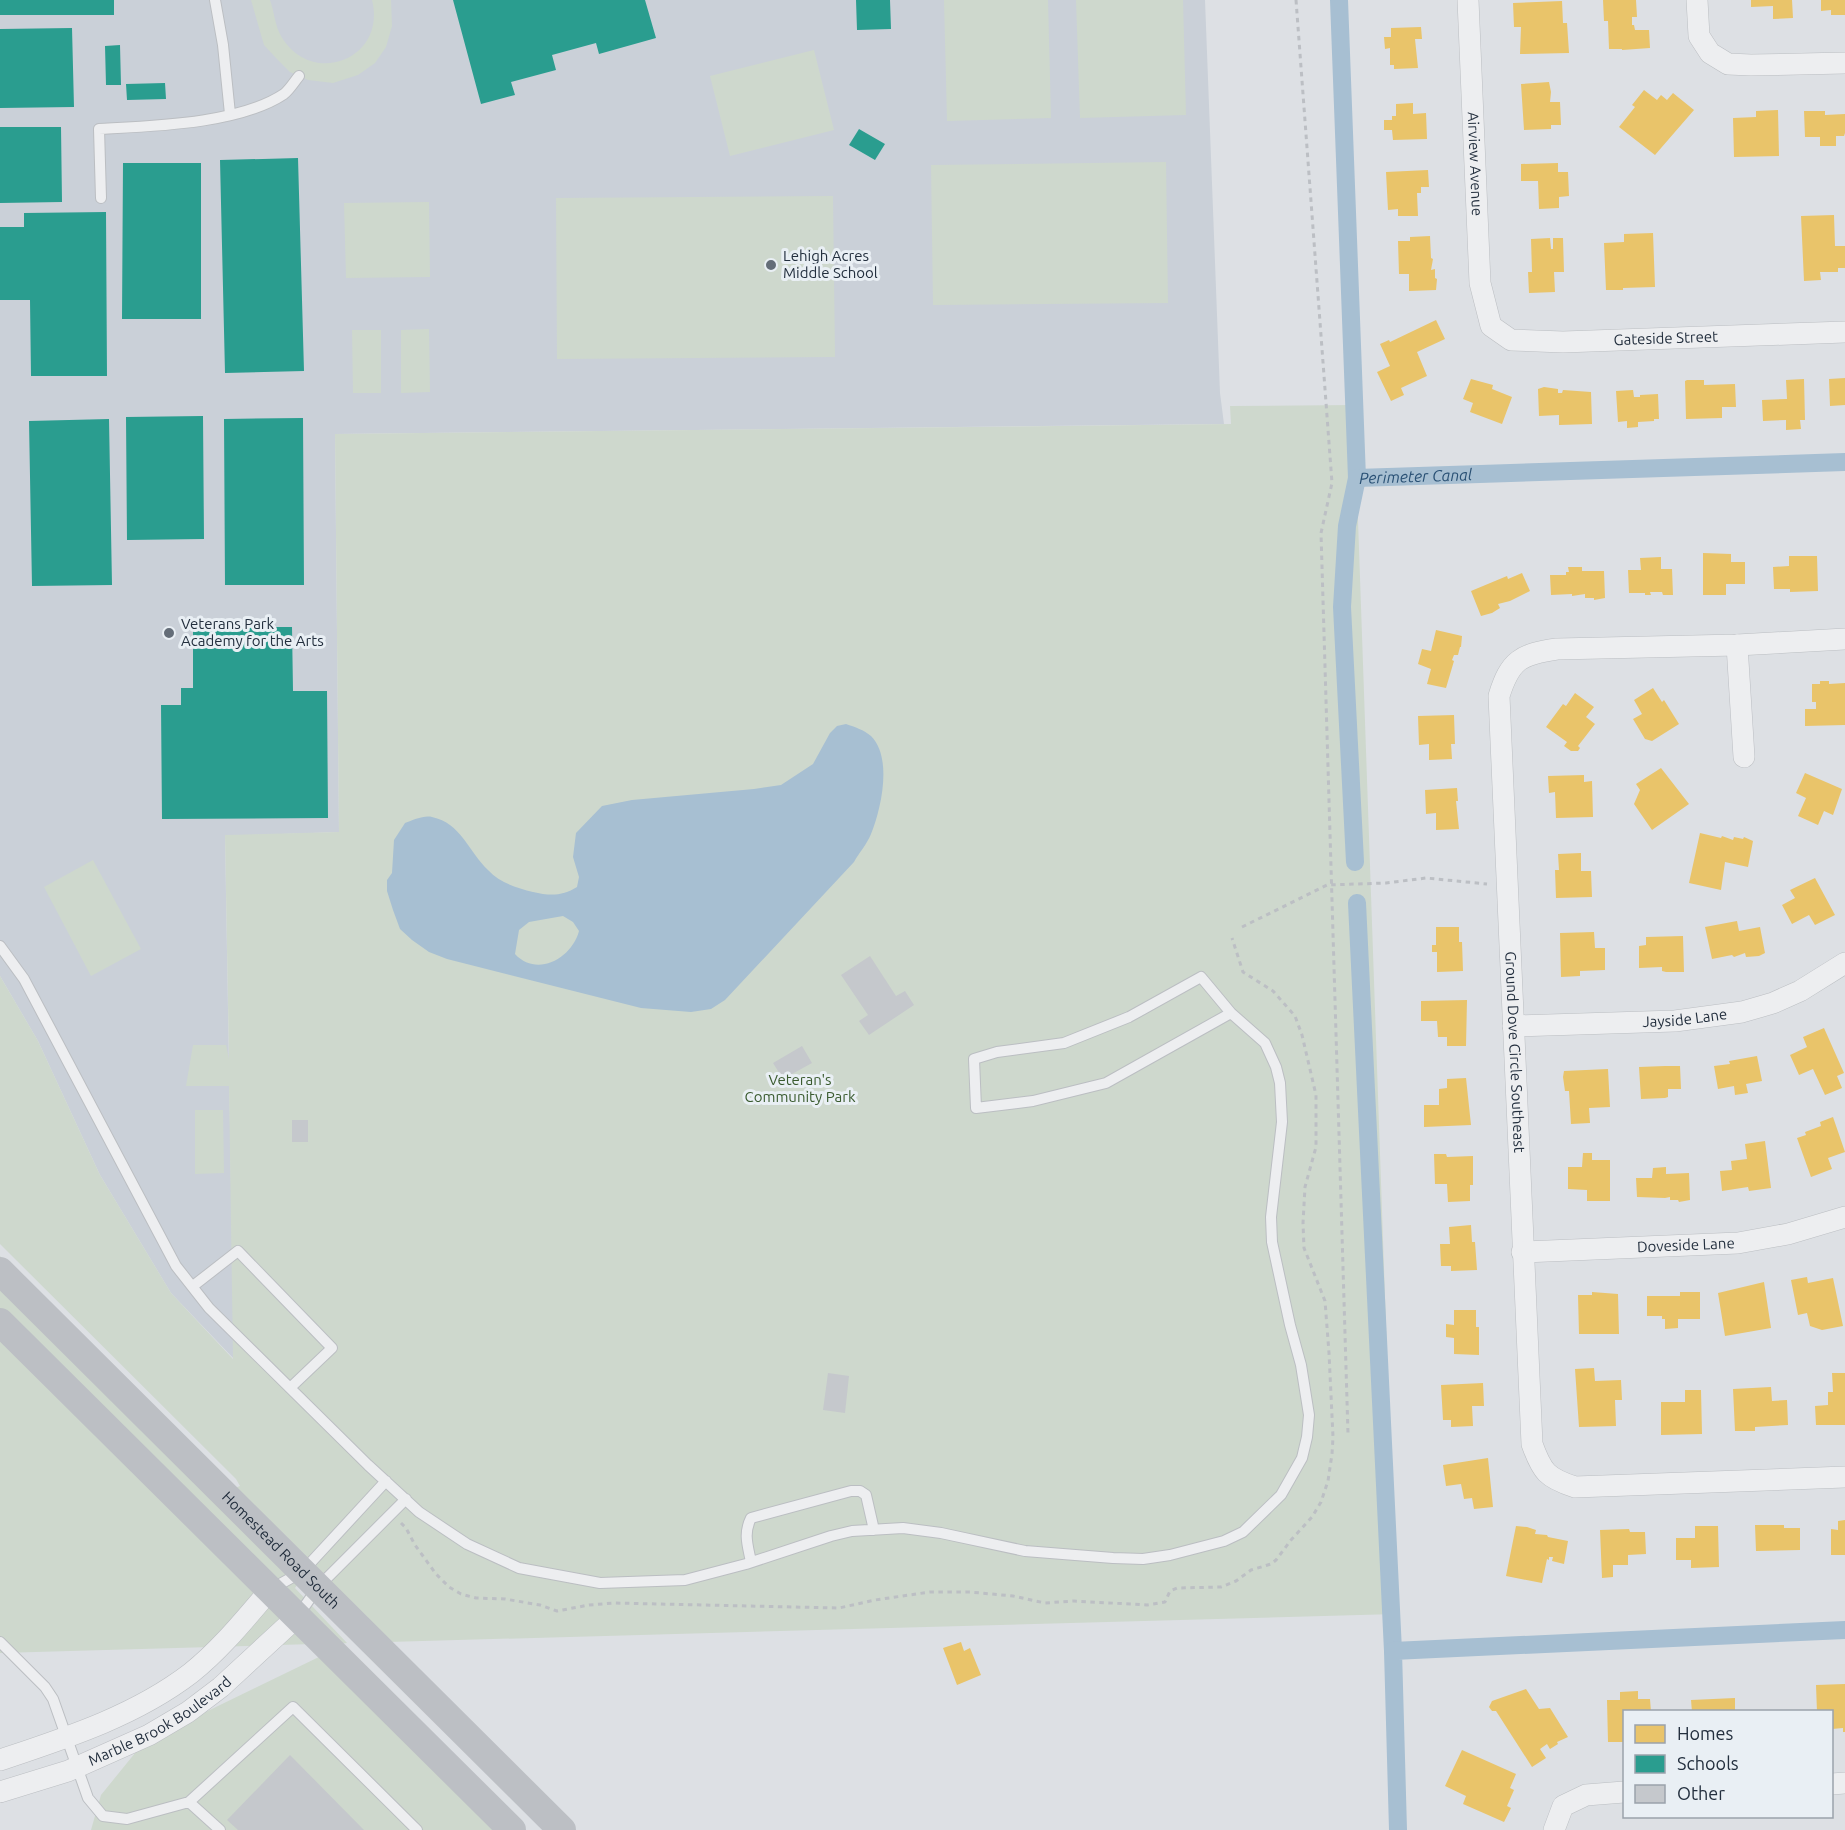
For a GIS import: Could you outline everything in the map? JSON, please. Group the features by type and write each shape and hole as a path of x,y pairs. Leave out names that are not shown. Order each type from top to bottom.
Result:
{"main road":[{"name":"Homestead Road South","path":"0,1271 562,1830"},
{"path":"0,1322 512,1830"}],"street":[{"name":"Airview Avenue","path":"1468,0 1480,283 1491,326"},
{"path":"1697,0 1699,36 1710,52 1728,64 1845,63"},
{"name":"Gateside Street","path":"1491,326 1511,340 1563,342 1845,332"},
{"name":"Ground Dove Circle Southeast","path":"1845,639 1737,645 1557,649 1535,652 1518,660 1505,676 1499,696 1532,1444 1540,1466 1553,1480 1575,1487 1845,1477"},
{"path":"1737,645 1744,757"},
{"name":"Jayside Lane","path":"1514,1026 1675,1021 1742,1012 1773,1003 1800,991 1845,963"},
{"name":"Doveside Lane","path":"1522,1252 1738,1243 1788,1234 1845,1217"},
{"name":"Marble Brook Boulevard","path":"0,1760 108,1721 154,1698 191,1672 224,1643 270,1590"},
{"name":"Marble Brook Boulevard","path":"0,1792 77,1767 149,1734 188,1712 221,1687 298,1616"},
{"path":"1554,1830 1563,1806 1586,1795 1623,1792"}],"lane":[{"path":"215,0 223,45 230,114"},
{"path":"101,198 99,129 174,124 256,108 286,92 299,76"},
{"path":"0,945 24,979 176,1266 209,1308 419,1512 467,1544 519,1568 600,1583 685,1580 852,1531 903,1528 1063,1556 1143,1558 1170,1555 1224,1541 1243,1532 1281,1495 1302,1458 1309,1415 1301,1365 1272,1242 1271,1217 1282,1122 1281,1090 1276,1067 1265,1043 1231,1013 1201,977 1129,1017 1064,1043 997,1052 974,1059 976,1108 1032,1101 1106,1083 1231,1013"},
{"path":"193,1286 238,1251 332,1348 290,1388"},
{"path":"298,1616 310,1579 386,1481"},
{"path":"752,1562 746,1539 747,1527 751,1518 851,1491 860,1491 866,1495 873,1530"},
{"path":"270,1590 310,1579 406,1499"},
{"path":"0,1642 45,1687 53,1699 88,1798 103,1816 127,1819 189,1802 293,1707 417,1830"},
{"path":"189,1802 220,1830"}],"path":[{"path":"1296,0 1332,483 1321,533 1348,1434"},
{"path":"1242,927 1327,885 1386,883 1426,878 1506,886"},
{"path":"395,1518 406,1528 436,1574 455,1590 476,1598 505,1599 540,1605 557,1611 589,1605 614,1604 839,1608 930,1592 970,1592 1013,1596 1045,1603 1074,1600 1147,1605 1165,1602 1170,1591 1177,1588 1221,1587 1236,1581 1251,1570 1271,1564 1312,1517 1322,1502 1332,1454 1325,1301 1309,1265 1304,1239 1305,1187 1316,1148 1316,1095 1302,1035 1295,1016 1273,992 1243,972 1232,938"}],"shaded area":[{"path":"0,0 1205,0 1220,393 1224,424 335,434 339,832 225,836 234,1359 171,1293 100,1175 38,1041 0,976"}],"green space":[{"path":"251,0 270,0 281,36 294,52 310,61 327,63 343,60 358,51 368,38 374,21 372,0 391,0 392,26 386,47 375,63 358,75 333,83 308,80 290,72 264,45"},
{"path":"944,0 1048,0 1051,118 947,121"},
{"path":"1076,0 1183,0 1186,115 1080,118"},
{"path":"814,50 834,130 730,156 710,76"},
{"path":"1166,162 1168,303 933,305 931,165"},
{"path":"833,196 835,357 557,359 556,198"},
{"path":"429,202 430,277 346,278 344,203"},
{"path":"429,329 430,392 401,393 401,330"},
{"path":"352,330 381,330 381,393 353,393"},
{"name":"Veteran's Community Park","path":"1354,405 1396,1614 388,1642 231,1486 235,1488 240,1486 236,1479 0,1244 0,976 38,1041 100,1175 171,1293 233,1359 229,1086 186,1086 193,1045 226,1045 229,1059 225,835 339,832 335,434 1231,424 1230,406"},
{"path":"93,860 141,949 91,976 44,887"},
{"path":"195,1110 223,1110 224,1173 195,1174"},
{"path":"0,1256 194,1450 0,1258"},
{"path":"0,1286 299,1582 295,1588 347,1643 339,1644 0,1309"},
{"path":"0,1336 313,1644 0,1653"},
{"path":"323,1655 498,1830 91,1830 101,1795 144,1742"}],"water":[{"path":"846,724 871,736 882,757 881,798 871,834 854,862 725,1000 711,1009 691,1012 641,1008 447,959 429,952 400,929 387,891 387,880 392,873 394,840 405,823 426,817 442,820 464,839 481,863 503,882 533,892 561,894 577,887 579,877 573,857 576,833 602,806 632,800 781,785 813,764 830,733 837,726","holes":["563,916 573,922 579,931 575,941 553,962 533,964 515,954 519,930 529,922"]}],"building: Homes":[{"path":"1603,0 1636,0 1637,17 1632,17 1632,25 1635,30 1649,30 1650,48 1609,49 1608,21 1604,21"},
{"path":"1751,0 1792,0 1793,18 1773,19 1773,6 1751,7"},
{"path":"1821,0 1845,0 1845,15 1831,15 1831,10 1821,11"},
{"path":"1562,1 1563,23 1567,23 1569,53 1520,54 1521,27 1514,27 1513,3"},
{"path":"1421,27 1422,39 1415,39 1418,68 1394,69 1394,65 1390,65 1390,48 1385,49 1384,37 1391,37 1391,28"},
{"path":"1549,82 1550,102 1560,102 1561,125 1551,125 1551,129 1524,130 1521,84"},
{"path":"1644,90 1657,100 1661,95 1667,100 1673,93 1694,110 1655,155 1619,127 1635,107 1632,105"},
{"path":"1413,103 1413,114 1426,113 1427,139 1393,140 1392,130 1384,130 1384,120 1392,120 1392,116 1396,116 1396,104"},
{"path":"1778,110 1779,156 1734,157 1733,118 1756,117 1756,111"},
{"path":"1804,111 1825,111 1825,115 1845,114 1845,133 1844,136 1836,136 1836,146 1820,146 1820,137 1805,137"},
{"path":"1558,163 1558,172 1568,172 1569,196 1559,197 1559,208 1539,209 1538,181 1521,181 1521,164"},
{"path":"1428,170 1429,187 1421,187 1421,193 1417,193 1418,216 1398,216 1398,209 1388,210 1386,172"},
{"path":"1834,215 1835,246 1845,246 1845,268 1838,268 1838,272 1820,272 1821,280 1804,281 1801,216"},
{"path":"1653,233 1655,287 1606,290 1604,243 1624,242 1624,234"},
{"path":"1430,236 1431,258 1433,259 1431,270 1435,269 1436,290 1409,291 1409,274 1399,274 1398,241 1410,241 1410,237"},
{"path":"1550,238 1551,249 1553,249 1553,238 1563,238 1564,272 1554,272 1555,292 1529,293 1528,272 1532,272 1531,239"},
{"path":"1436,320 1445,339 1417,352 1427,376 1401,388 1404,395 1391,401 1377,372 1390,366 1380,344 1389,340 1390,342"},
{"path":"1845,378 1845,405 1830,406 1829,379"},
{"path":"1471,379 1493,385 1492,389 1512,397 1502,424 1470,412 1473,403 1463,399"},
{"path":"1804,379 1805,420 1800,420 1801,429 1786,430 1786,420 1763,421 1762,400 1787,399 1786,380"},
{"path":"1704,380 1704,385 1735,384 1736,407 1722,407 1722,418 1686,419 1685,381"},
{"path":"1544,387 1558,389 1558,393 1562,393 1563,390 1591,392 1592,424 1559,425 1559,415 1539,416 1538,389"},
{"path":"1633,390 1634,397 1658,394 1659,419 1638,422 1638,427 1627,428 1627,421 1618,422 1616,391"},
{"path":"1703,553 1731,554 1731,562 1745,562 1745,584 1726,584 1726,595 1703,595"},
{"path":"1789,556 1817,556 1818,591 1790,592 1790,589 1774,589 1773,567 1789,566"},
{"path":"1661,557 1661,569 1672,569 1673,595 1663,595 1662,592 1650,592 1651,595 1629,593 1628,570 1641,570 1640,558"},
{"path":"1568,567 1582,567 1582,571 1604,571 1605,598 1594,600 1594,598 1585,598 1585,594 1551,595 1550,575 1566,575 1566,572 1569,572"},
{"path":"1522,573 1530,591 1498,604 1500,608 1481,616 1471,591 1507,576 1508,579"},
{"path":"1436,630 1462,636 1458,655 1454,655 1452,660 1454,661 1446,688 1427,684 1431,669 1418,664 1422,649 1431,651"},
{"path":"1820,681 1829,681 1829,684 1845,683 1845,725 1805,726 1805,709 1816,709 1816,702 1812,702 1812,684 1820,684"},
{"path":"1653,688 1662,702 1664,700 1679,724 1652,741 1645,739 1633,719 1642,714 1634,700"},
{"path":"1575,693 1594,707 1586,717 1595,724 1578,746 1580,748 1578,751 1571,751 1564,746 1567,742 1546,727 1563,704 1566,706"},
{"path":"1454,715 1455,744 1451,744 1452,759 1429,760 1429,744 1419,745 1418,716"},
{"path":"1661,768 1689,804 1652,830 1634,804 1640,790 1636,784"},
{"path":"1805,773 1842,789 1833,815 1824,811 1818,825 1798,816 1806,798 1796,793"},
{"path":"1584,775 1584,782 1592,781 1593,817 1556,818 1555,792 1549,793 1548,776"},
{"path":"1457,788 1459,829 1436,830 1436,813 1426,814 1425,790"},
{"path":"1700,833 1733,840 1734,837 1743,839 1744,837 1753,841 1748,867 1725,862 1721,890 1689,883"},
{"path":"1581,853 1581,871 1591,871 1592,897 1556,898 1555,870 1559,870 1558,854"},
{"path":"1815,878 1835,915 1815,925 1809,915 1792,924 1782,905 1795,898 1790,890"},
{"path":"1737,921 1739,931 1760,927 1765,953 1759,956 1746,957 1745,953 1734,957 1732,955 1712,959 1705,927"},
{"path":"1436,927 1459,927 1463,971 1437,972 1437,952 1432,952 1432,945 1436,945"},
{"path":"1594,932 1595,948 1605,948 1605,970 1580,971 1580,976 1561,977 1560,933"},
{"path":"1683,936 1684,972 1666,972 1662,971 1662,967 1639,968 1639,946 1646,945 1646,937"},
{"path":"1467,1000 1466,1046 1447,1046 1447,1037 1438,1037 1437,1021 1421,1021 1421,1001"},
{"path":"1824,1028 1844,1073 1837,1076 1842,1088 1825,1095 1813,1069 1799,1075 1790,1055 1807,1047 1803,1037"},
{"path":"1757,1056 1762,1081 1746,1084 1748,1093 1735,1095 1734,1086 1718,1089 1714,1066"},
{"path":"1680,1066 1681,1089 1668,1089 1668,1097 1665,1098 1641,1099 1639,1067"},
{"path":"1608,1069 1610,1107 1589,1108 1590,1123 1571,1124 1569,1091 1565,1091 1564,1071"},
{"path":"1466,1078 1471,1125 1424,1127 1424,1105 1439,1105 1439,1089 1447,1088 1447,1079"},
{"path":"1833,1117 1845,1152 1828,1158 1832,1169 1811,1177 1797,1138 1821,1126 1820,1122"},
{"path":"1765,1141 1771,1188 1749,1191 1748,1187 1722,1191 1720,1171 1732,1170 1731,1161 1747,1159 1745,1144"},
{"path":"1583,1153 1592,1153 1592,1160 1610,1160 1610,1201 1587,1201 1587,1190 1568,1189 1568,1167 1582,1167"},
{"path":"1434,1154 1446,1154 1447,1157 1473,1156 1473,1185 1470,1185 1470,1201 1448,1202 1447,1184 1435,1184"},
{"path":"1666,1167 1666,1174 1689,1173 1690,1200 1679,1202 1670,1200 1670,1197 1637,1197 1636,1178 1652,1178 1653,1168"},
{"path":"1471,1225 1477,1270 1451,1271 1451,1266 1441,1266 1440,1244 1450,1244 1449,1227"},
{"path":"1807,1277 1808,1283 1833,1278 1843,1326 1822,1330 1810,1326 1807,1313 1798,1315 1791,1280"},
{"path":"1764,1282 1771,1328 1725,1336 1718,1293"},
{"path":"1592,1292 1618,1294 1619,1334 1579,1334 1578,1295 1592,1295"},
{"path":"1680,1292 1700,1292 1700,1319 1678,1319 1678,1328 1665,1329 1665,1319 1662,1319 1662,1316 1647,1316 1647,1296 1680,1296"},
{"path":"1454,1310 1476,1310 1476,1327 1479,1327 1479,1355 1454,1354 1454,1338 1446,1337 1446,1324 1454,1325"},
{"path":"1594,1368 1595,1381 1621,1380 1622,1400 1615,1400 1616,1426 1579,1427 1575,1369"},
{"path":"1832,1373 1845,1373 1845,1425 1816,1425 1815,1406 1828,1405 1828,1392 1833,1392"},
{"path":"1483,1383 1484,1406 1472,1406 1473,1426 1451,1427 1451,1420 1443,1420 1441,1385"},
{"path":"1771,1387 1772,1401 1787,1400 1788,1425 1755,1427 1755,1431 1735,1431 1733,1389"},
{"path":"1685,1390 1701,1390 1702,1434 1661,1435 1661,1402 1685,1402"},
{"path":"1488,1458 1493,1507 1474,1509 1472,1498 1464,1499 1461,1484 1446,1486 1443,1465"},
{"path":"1845,1520 1845,1555 1831,1555 1831,1529 1838,1530 1838,1521"},
{"path":"1755,1525 1784,1525 1784,1528 1800,1528 1800,1550 1756,1551"},
{"path":"1516,1526 1536,1530 1535,1534 1568,1541 1564,1564 1552,1561 1553,1557 1549,1557 1542,1583 1506,1576"},
{"path":"1695,1526 1718,1526 1719,1567 1691,1568 1691,1560 1676,1560 1676,1538 1695,1538"},
{"path":"1629,1529 1630,1532 1645,1532 1646,1554 1628,1555 1628,1565 1613,1565 1613,1577 1602,1578 1600,1530"},
{"path":"961,1642 964,1651 970,1648 981,1675 957,1685 943,1648"},
{"path":"1845,1684 1845,1732 1843,1728 1833,1729 1833,1710 1817,1710 1816,1685"},
{"path":"1526,1689 1539,1709 1550,1708 1568,1737 1557,1742 1558,1744 1550,1749 1547,1744 1540,1749 1546,1758 1532,1767 1496,1711 1492,1711 1489,1707 1492,1701"},
{"path":"1638,1691 1638,1699 1650,1699 1651,1710 1623,1710 1623,1742 1608,1742 1607,1700 1620,1700 1620,1692"},
{"path":"1735,1698 1735,1710 1692,1710 1691,1700"},
{"path":"1462,1750 1516,1774 1510,1788 1514,1790 1507,1806 1511,1808 1504,1822 1463,1804 1466,1796 1445,1786"}],"building: Schools":[{"path":"0,0 114,0 114,15 0,15"},
{"path":"453,0 645,0 656,38 599,54 596,43 552,55 556,70 511,82 515,95 481,104"},
{"path":"856,0 890,0 891,29 857,30"},
{"path":"72,28 74,107 0,108 0,29"},
{"path":"120,45 121,85 106,85 105,46"},
{"path":"165,83 166,99 127,100 126,84"},
{"path":"0,127 61,127 62,202 0,203"},
{"path":"859,129 885,144 875,160 849,145"},
{"path":"298,158 304,371 225,373 220,160"},
{"path":"123,163 201,163 201,319 122,319"},
{"path":"106,212 107,376 31,376 30,300 0,300 0,227 24,227 24,213"},
{"path":"203,416 204,539 127,540 126,417"},
{"path":"303,418 304,585 225,585 224,419"},
{"path":"109,419 112,585 32,586 29,421"},
{"path":"193,627 292,627 293,691 327,691 328,818 162,819 161,705 181,705 181,688 193,688"}],"building: Other":[{"path":"870,956 896,996 905,991 914,1005 869,1035 859,1021 868,1015 841,975"},
{"path":"802,1046 812,1063 783,1079 773,1063"},
{"path":"292,1120 308,1120 308,1142 292,1142"},
{"path":"828,1373 849,1376 845,1413 823,1410"},
{"path":"290,1755 364,1830 238,1830 227,1820"}],"waterway":[{"name":"Perimeter Canal","path":"1339,0 1357,478 1845,462"},
{"path":"1355,862 1342,607 1347,526 1357,478"},
{"path":"1357,903 1393,1651"},
{"path":"1398,1830 1393,1651 1845,1630"}],"place":[{"name":"Lehigh Acres Middle School","path":"771,265"},
{"name":"Veterans Park Academy for the Arts","path":"169,633"}]}
